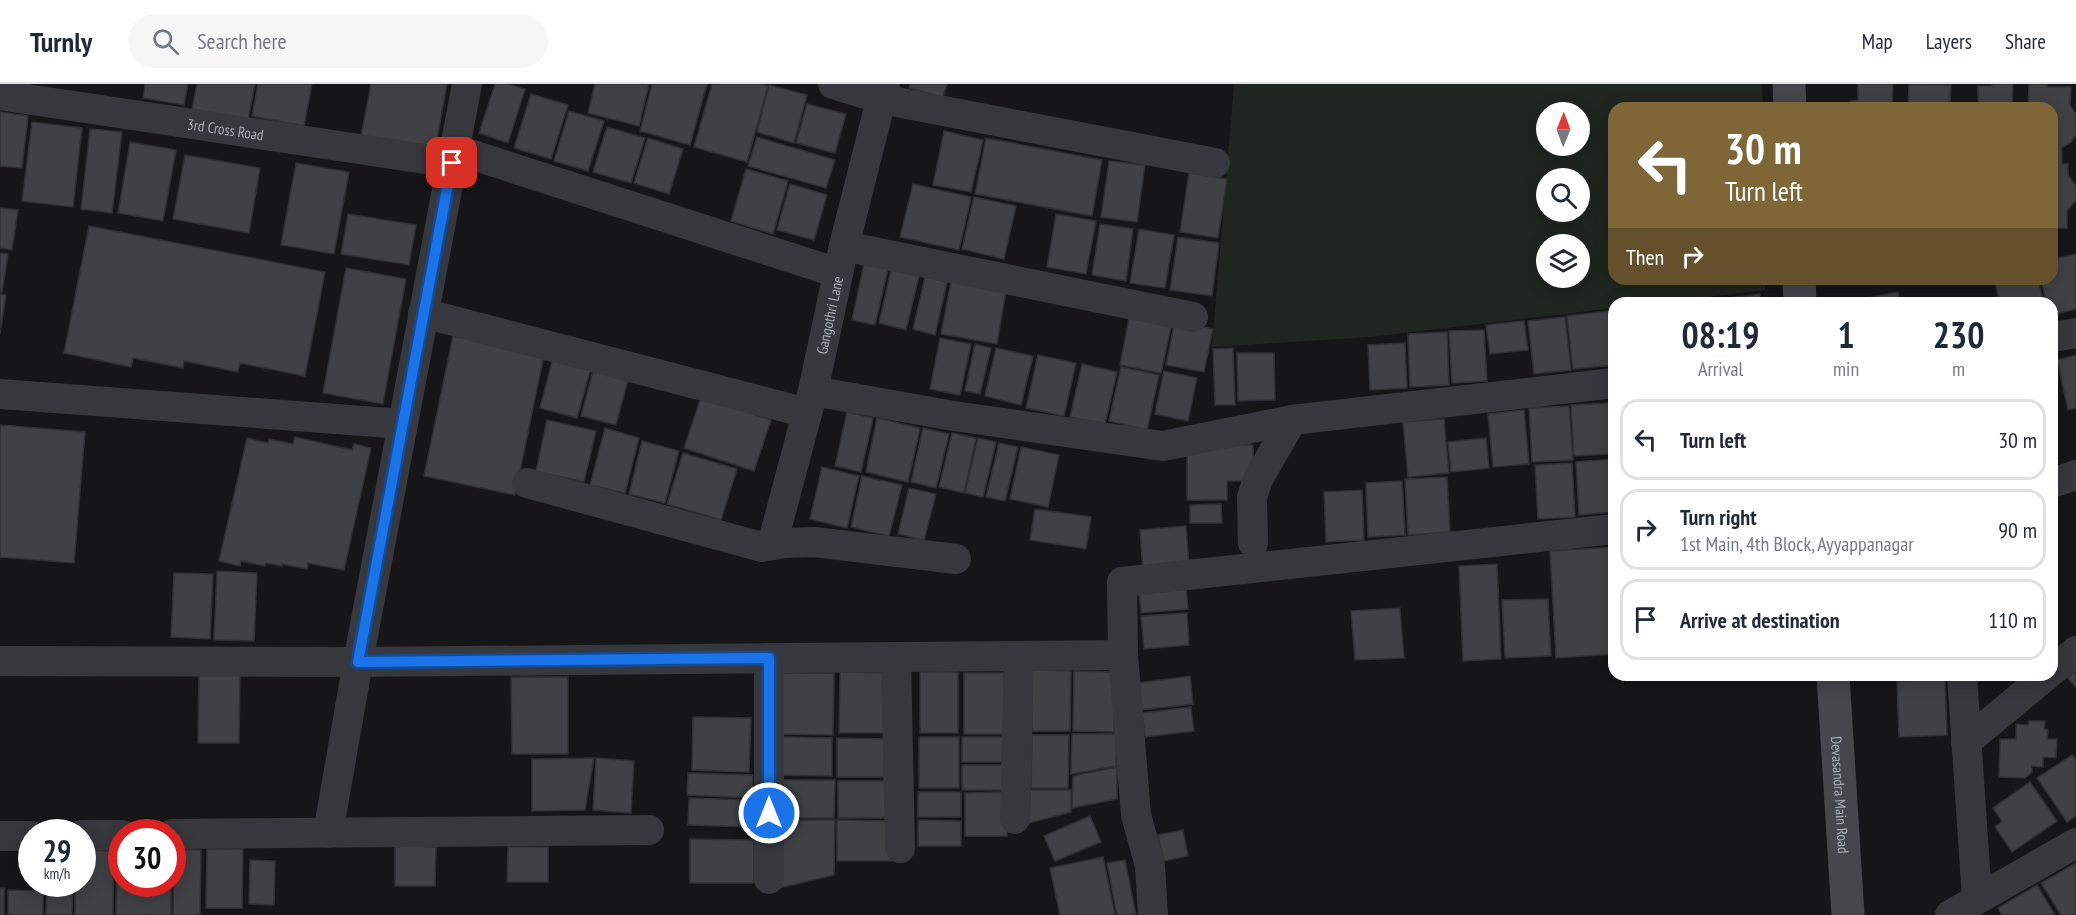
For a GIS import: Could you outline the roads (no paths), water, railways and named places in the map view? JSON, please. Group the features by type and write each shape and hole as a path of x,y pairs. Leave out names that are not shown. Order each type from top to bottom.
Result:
{"main road":[{"path":"1789,84 1790,102"},
{"name":"Devasandra Main Road","path":"1833,681 1848,915"}],"street":[{"path":"328,833 466,84"},
{"path":"833,84 883,92 1215,163"},
{"name":"Gangothri Lane","path":"772,545 810,402 841,260 883,92"},
{"name":"3rd Cross Road","path":"0,94 453,156 841,260 1193,317"},
{"path":"423,313 810,402 954,416 1163,446 1292,420 1608,384"},
{"path":"2058,336 2076,333"},
{"path":"0,394 403,424"},
{"path":"1253,543 1252,497 1258,479 1292,420"},
{"path":"2058,481 2076,475"},
{"path":"527,483 762,547 814,542 956,559"},
{"path":"1153,915 1150,866 1136,815 1123,655 1122,582 1608,530"},
{"path":"2058,666 2076,651"},
{"path":"0,661 358,662 1123,655"},
{"path":"1015,819 1019,656"},
{"path":"896,657 900,848"},
{"path":"769,658 769,879"},
{"path":"1962,681 1977,899"},
{"path":"1966,742 2041,681"},
{"path":"186,834 649,830"},
{"path":"0,836 18,836"},
{"path":"1950,915 2076,843"}]}
